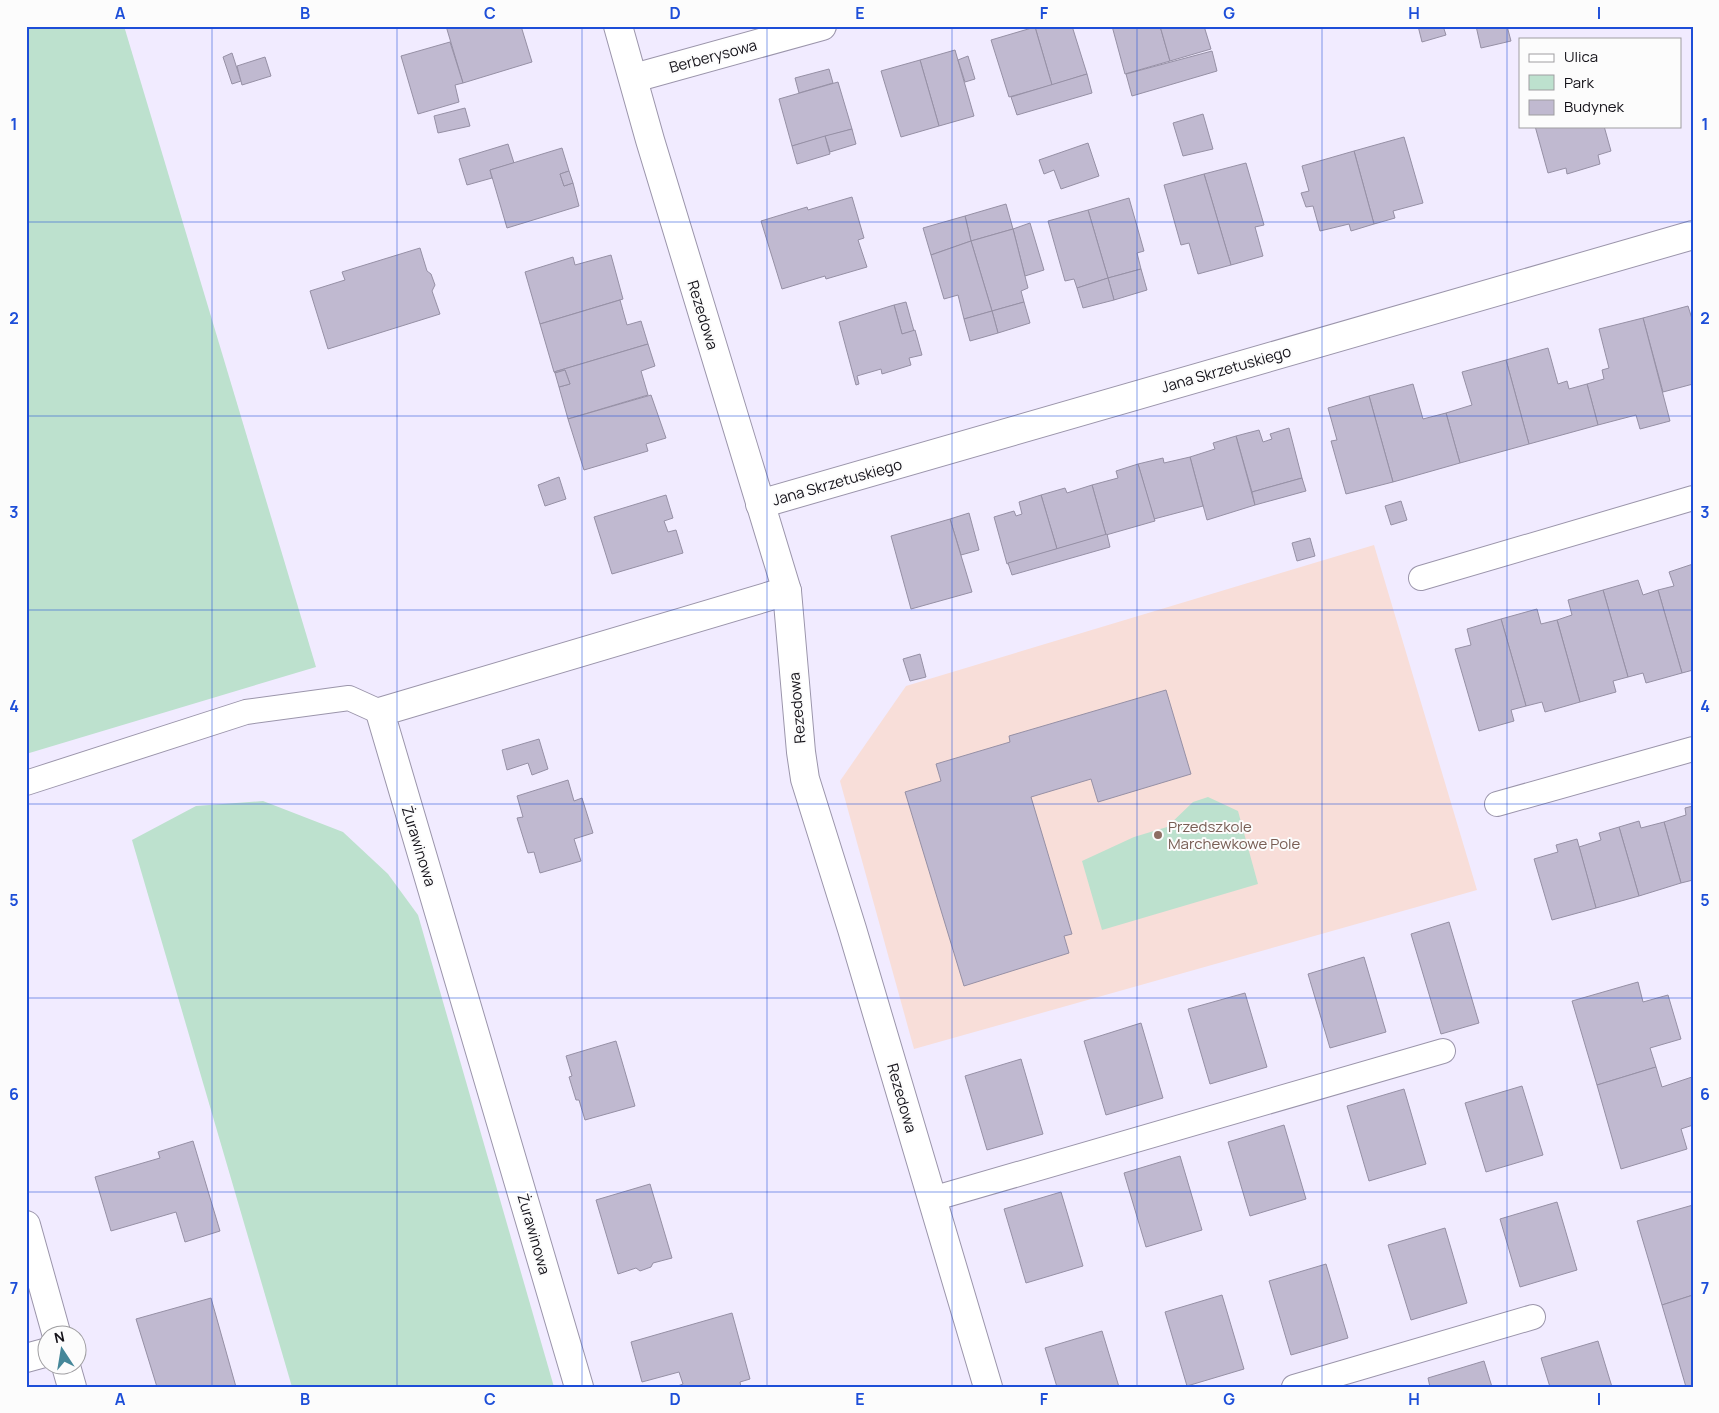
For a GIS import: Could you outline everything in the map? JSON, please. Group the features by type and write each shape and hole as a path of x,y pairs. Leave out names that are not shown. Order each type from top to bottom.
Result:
{"street":[{"name":"Rezedowa","path":"618,26 650,140 787,591 805,778 855,939 988,1387"},
{"name":"Berberysowa","path":"634,78 822,26"},
{"name":"Jana Skrzetuskiego","path":"760,504 1693,235"},
{"path":"380,712 787,591"},
{"name":"Żurawinowa","path":"380,712 579,1387"},
{"path":"26,1225 54,1326"}],"lane":[{"path":"1421,578 1693,498"},
{"path":"26,782 246,712 349,698 380,712"},
{"path":"1497,804 1693,749"},
{"path":"932,1199 1443,1051"},
{"path":"1294,1387 1533,1317"}],"shaded area":[{"name":"Przedszkole Marchewkowe Pole","path":"1374,545 1477,890 914,1049 840,781 906,686"}],"green space":[{"path":"26,26 124,26 316,667 26,754"},
{"path":"1208,797 1238,811 1258,884 1102,930 1082,861 1134,837 1167,827 1193,802"},
{"path":"263,801 343,832 388,874 418,915 554,1387 292,1387 132,840 196,806"}],"building":[{"path":"446,26 521,26 532,62 463,83"},
{"path":"1072,26 1087,74 1052,85 1035,27"},
{"path":"1112,26 1160,26 1170,61 1125,74"},
{"path":"1160,26 1204,26 1211,49 1170,61"},
{"path":"1418,26 1443,26 1446,35 1422,42"},
{"path":"1476,26 1507,26 1511,41 1481,48"},
{"path":"1035,27 1052,85 1009,97 991,40"},
{"path":"450,42 463,83 455,85 459,102 418,114 401,56"},
{"path":"955,50 974,116 939,126 920,60"},
{"path":"1212,51 1217,71 1132,96 1126,74"},
{"path":"232,53 241,81 232,84 223,57"},
{"path":"968,56 975,79 965,82 958,60"},
{"path":"265,57 271,76 242,85 237,66"},
{"path":"920,60 939,126 901,137 881,71"},
{"path":"829,69 833,83 799,93 795,78"},
{"path":"1087,74 1092,93 1017,115 1011,97"},
{"path":"838,82 852,129 792,146 779,99"},
{"path":"465,108 470,126 438,133 434,116"},
{"path":"1203,114 1213,149 1183,156 1173,123"},
{"path":"1536,128 1605,128 1611,151 1598,155 1600,164 1567,174 1566,168 1548,173"},
{"path":"852,129 856,144 830,152 825,136"},
{"path":"825,136 830,154 797,164 792,146"},
{"path":"1404,137 1423,203 1393,211 1395,218 1374,224 1354,151"},
{"path":"1088,143 1099,176 1061,189 1054,170 1044,174 1039,160"},
{"path":"508,144 514,163 490,170 492,178 467,185 459,159"},
{"path":"562,148 569,171 560,174 564,186 573,183 579,206 507,228 490,170"},
{"path":"1354,151 1374,224 1351,231 1349,224 1320,231 1313,206 1306,207 1301,193 1309,191 1302,166"},
{"path":"1246,163 1264,225 1255,227 1263,256 1231,265 1204,174"},
{"path":"569,171 573,183 564,186 560,174"},
{"path":"1204,174 1231,265 1198,274 1189,243 1181,245 1164,185"},
{"path":"852,197 864,238 858,240 867,267 826,279 825,276 782,289 761,221 807,207 808,210"},
{"path":"1129,198 1144,251 1137,253 1141,269 1108,278 1088,210"},
{"path":"1006,204 1013,229 971,241 965,216"},
{"path":"1088,210 1108,278 1077,288 1074,279 1065,281 1048,221"},
{"path":"965,216 971,241 931,255 923,228"},
{"path":"1030,223 1044,270 1025,276 1013,229"},
{"path":"1013,229 1028,288 1021,291 1024,302 992,311 971,241"},
{"path":"971,241 992,311 964,319 958,295 944,299 931,255"},
{"path":"420,248 427,271 431,274 435,285 432,291 440,314 328,349 310,291 345,280 342,272"},
{"path":"611,255 623,299 540,324 525,272 573,257 575,265"},
{"path":"1141,269 1147,290 1114,300 1108,278"},
{"path":"1108,278 1114,300 1083,308 1077,288"},
{"path":"620,300 627,325 641,321 648,344 554,372 540,324"},
{"path":"906,302 914,331 902,334 894,305"},
{"path":"1024,302 1030,323 998,333 992,311"},
{"path":"894,305 902,334 915,330 922,355 909,358 911,365 882,374 881,369 857,376 859,384 856,385 839,322"},
{"path":"1688,306 1693,322 1693,384 1663,392 1643,318"},
{"path":"992,311 998,333 970,341 964,319"},
{"path":"1643,318 1670,421 1640,429 1636,415 1598,425 1587,384 1604,379 1602,370 1609,368 1599,329"},
{"path":"648,344 655,366 641,371 648,395 568,419 559,387 570,384 565,370 554,372"},
{"path":"1548,348 1558,384 1567,381 1569,389 1587,384 1598,425 1529,444 1506,360"},
{"path":"1506,360 1529,444 1460,463 1446,413 1472,405 1462,372"},
{"path":"565,370 570,384 559,387 555,373"},
{"path":"1413,384 1423,419 1446,413 1460,463 1393,482 1369,396"},
{"path":"651,395 666,438 646,444 648,451 584,470 568,419"},
{"path":"1369,396 1393,482 1346,494 1331,441 1337,440 1328,408"},
{"path":"1289,428 1302,478 1252,492 1236,436 1259,430 1263,442 1272,439 1270,434"},
{"path":"1236,436 1255,505 1207,520 1190,457 1215,449 1213,443"},
{"path":"1190,457 1203,506 1154,519 1138,464 1163,458 1164,463"},
{"path":"1138,464 1155,521 1106,535 1092,485 1118,478 1116,471"},
{"path":"559,477 566,499 545,506 538,485"},
{"path":"1302,478 1306,491 1255,505 1252,492"},
{"path":"1092,485 1106,535 1057,549 1041,495 1065,488 1067,493"},
{"path":"666,495 673,518 664,521 668,532 676,530 683,553 612,574 594,517"},
{"path":"1041,495 1057,549 1007,564 994,517 1014,511 1016,516 1022,514 1019,502"},
{"path":"1401,501 1407,520 1391,525 1385,506"},
{"path":"969,513 979,550 961,555 950,519"},
{"path":"950,519 972,592 911,609 891,536"},
{"path":"1107,534 1110,547 1012,575 1008,563"},
{"path":"1310,538 1315,556 1297,561 1292,543"},
{"path":"1693,564 1693,670 1682,673 1658,590 1674,586 1669,572"},
{"path":"1638,580 1643,595 1658,590 1682,673 1646,683 1643,673 1628,677 1603,590"},
{"path":"1603,590 1628,677 1613,681 1616,692 1580,702 1557,620 1572,615 1568,600"},
{"path":"1537,609 1541,624 1557,620 1580,702 1545,712 1542,702 1526,706 1501,619"},
{"path":"1501,619 1526,706 1511,710 1514,721 1479,731 1455,649 1471,645 1467,629"},
{"path":"920,654 926,677 910,681 903,659"},
{"path":"1166,690 1191,774 1098,802 1091,779 1031,797 1072,934 1064,936 1069,953 964,986 905,792 941,781 936,764 1010,742 1009,736"},
{"path":"539,739 548,769 532,775 528,763 507,770 502,750"},
{"path":"568,780 574,801 582,798 593,833 574,839 581,861 540,873 534,852 528,853 517,818 523,817 517,796"},
{"path":"1693,806 1693,880 1681,883 1664,822 1686,815 1685,808"},
{"path":"1639,821 1641,828 1664,822 1681,883 1639,896 1619,827"},
{"path":"1619,827 1639,896 1596,908 1579,847 1601,840 1599,833"},
{"path":"1577,839 1596,908 1552,920 1534,859 1558,852 1556,845"},
{"path":"1449,922 1479,1023 1441,1034 1411,934"},
{"path":"1364,957 1386,1032 1330,1048 1308,974"},
{"path":"1638,982 1643,1002 1668,995 1681,1039 1650,1048 1656,1067 1597,1085 1572,1001"},
{"path":"1245,993 1267,1067 1210,1084 1188,1009"},
{"path":"1141,1023 1163,1098 1106,1115 1084,1041"},
{"path":"616,1041 635,1106 585,1120 569,1077 572,1076 566,1056"},
{"path":"1021,1059 1043,1134 987,1150 965,1076"},
{"path":"1656,1067 1662,1087 1692,1077 1693,1125 1681,1129 1687,1149 1621,1169 1597,1085"},
{"path":"1522,1086 1543,1155 1486,1172 1465,1103"},
{"path":"1404,1089 1426,1164 1369,1181 1347,1106"},
{"path":"1284,1125 1306,1199 1250,1216 1228,1142"},
{"path":"193,1141 220,1231 185,1242 176,1212 111,1231 95,1177 160,1158 158,1152"},
{"path":"1180,1156 1202,1230 1146,1247 1124,1173"},
{"path":"650,1184 672,1258 653,1263 651,1267 640,1271 636,1268 618,1274 596,1200"},
{"path":"1061,1192 1083,1266 1026,1283 1004,1209"},
{"path":"1557,1202 1577,1270 1520,1287 1500,1219"},
{"path":"1693,1205 1693,1295 1662,1305 1637,1221"},
{"path":"1445,1228 1467,1303 1411,1320 1388,1245"},
{"path":"1326,1264 1348,1338 1291,1355 1269,1281"},
{"path":"1222,1295 1244,1369 1187,1386 1165,1312"},
{"path":"1693,1295 1693,1387 1686,1387 1662,1305"},
{"path":"211,1298 236,1387 157,1387 136,1319"},
{"path":"732,1313 750,1379 740,1382 741,1387 675,1387 683,1384 679,1372 642,1382 631,1342"},
{"path":"1102,1331 1119,1387 1057,1387 1045,1348"},
{"path":"1598,1341 1612,1387 1550,1387 1541,1358"},
{"path":"1484,1361 1492,1387 1430,1387 1428,1378"}],"place":[{"name":"Przedszkole Marchewkowe Pole","path":"1158,835"}]}
